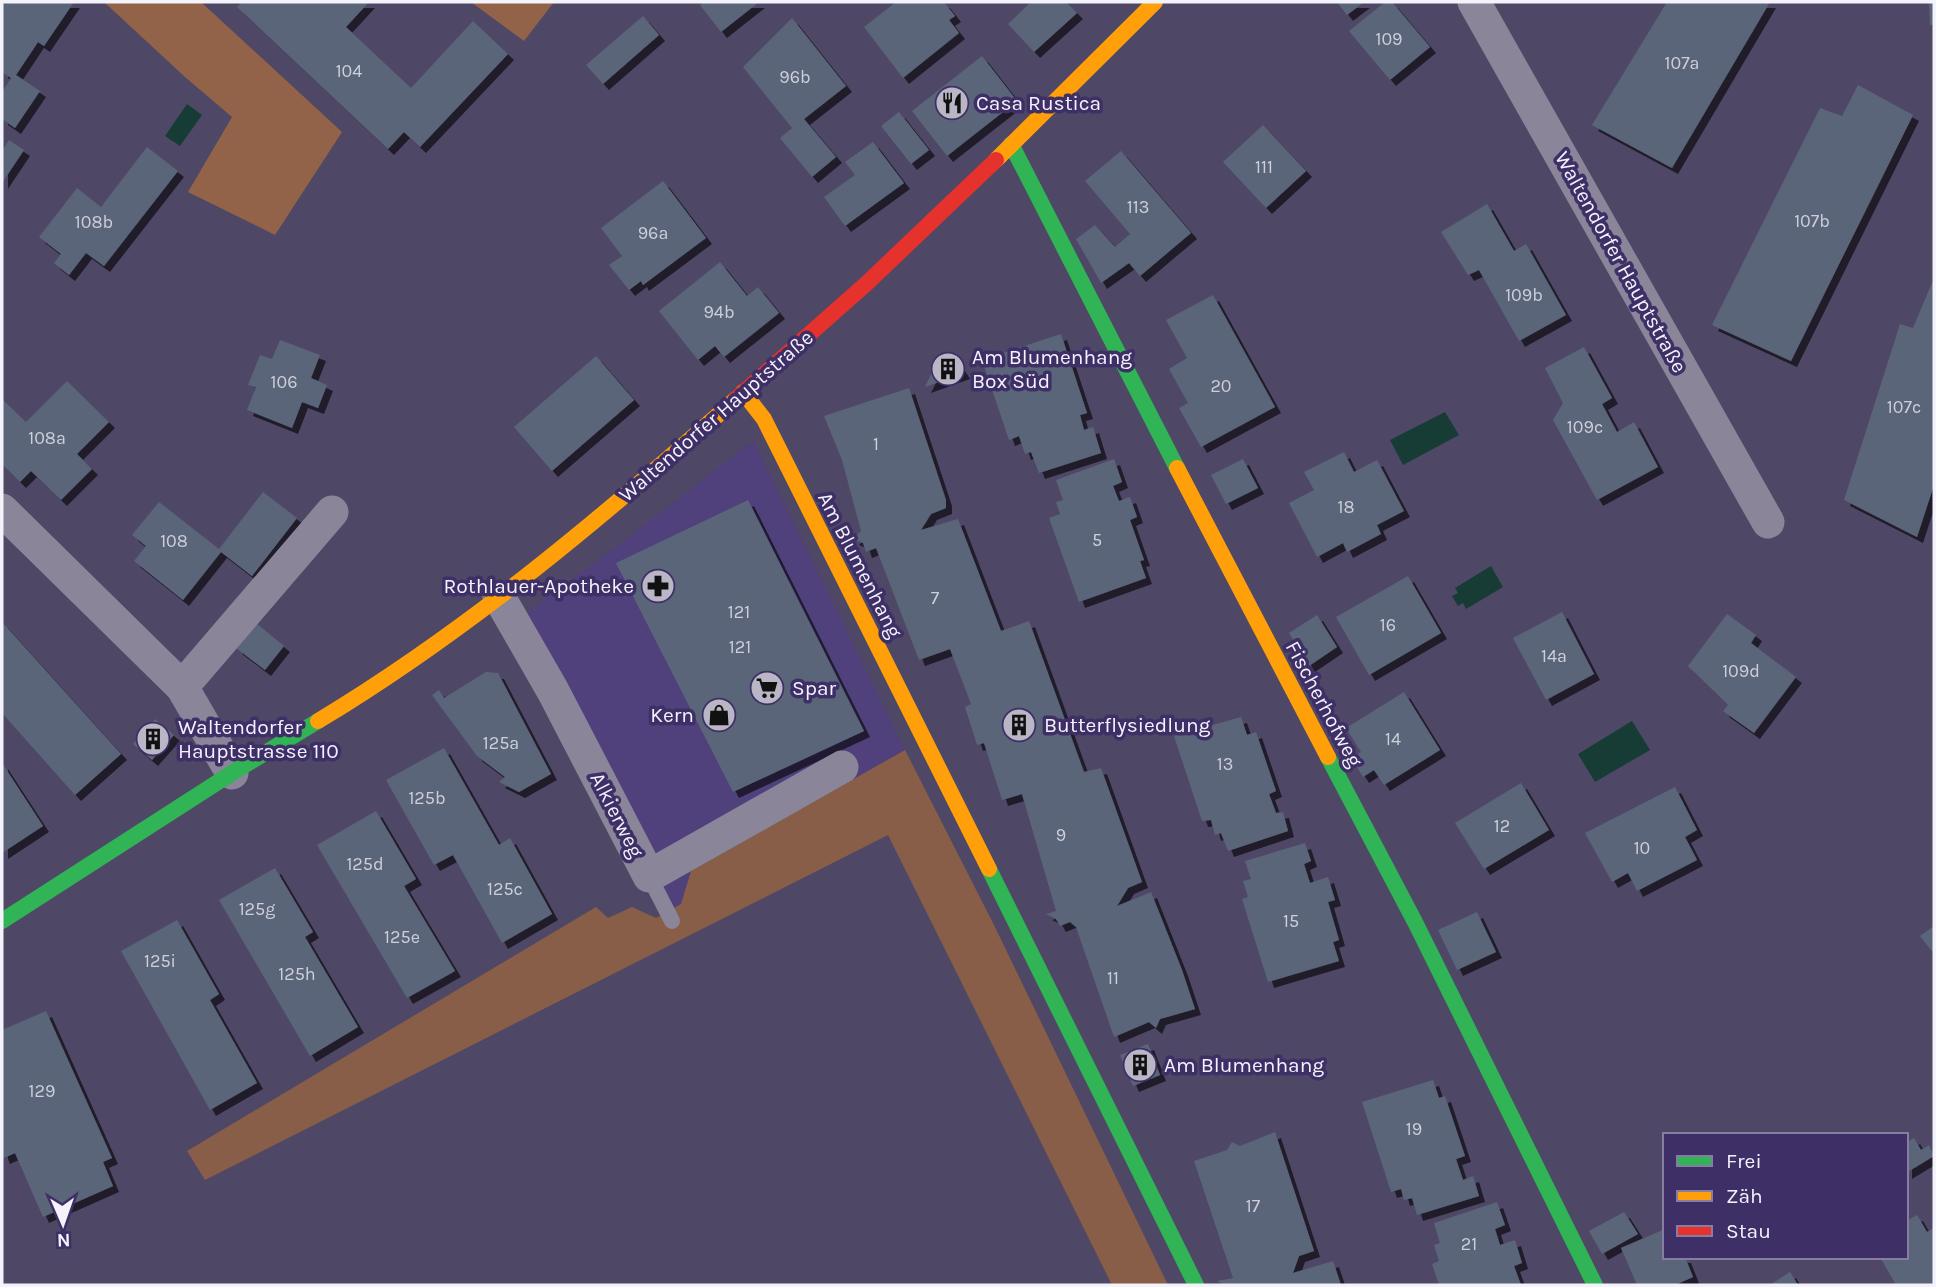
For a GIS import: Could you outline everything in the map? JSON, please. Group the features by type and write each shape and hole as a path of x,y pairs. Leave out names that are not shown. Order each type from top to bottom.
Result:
{"street":[{"name":"Waltendorfer Hauptstraße","path":"2,920 232,773 371,689 499,597 631,492 866,284 1154,2"},
{"name":"Waltendorfer Hauptstraße","path":"1474,2 1768,522"},
{"name":"Fischerhofweg","path":"1011,144 1161,439 1415,922 1595,1285"},
{"name":"Am Blumenhang","path":"743,393 764,419 1196,1285"},
{"path":"2,510 182,687 232,773"},
{"path":"182,687 332,512"},
{"name":"Alkierweg","path":"499,597 553,691 649,876 842,767"}],"lane":[{"path":"649,876 672,922"}],"shaded area":[{"path":"104,2 201,2 342,132 275,235 188,192 232,117"},
{"path":"471,2 554,2 524,41"},
{"path":"187,104 202,115 180,146 165,136"},
{"path":"1445,412 1459,435 1403,465 1390,440"},
{"path":"753,441 905,750 691,871 681,904 669,911 514,622"},
{"path":"1491,566 1503,587 1466,609 1463,603 1458,606 1452,596 1458,593 1455,588"},
{"path":"1632,721 1650,750 1595,782 1578,754"},
{"path":"905,750 994,925 1168,1285 1112,1285 888,835 205,1180 187,1151 596,907 608,918 632,907 656,918 681,904 691,871"}],"building":[{"path":"2,2 74,2 44,46 38,42 16,75 40,91 15,128 2,119 2,92 11,78 2,72"},
{"path":"242,2 369,2 346,27 411,88 473,21 508,54 420,147 404,132 388,149 237,7"},
{"path":"704,2 759,2 721,32 700,5"},
{"path":"896,2 944,2 955,16 949,20 959,33 903,78 864,27"},
{"path":"1031,2 1066,2 1077,13 1034,52 1008,24"},
{"path":"1337,2 1364,2 1347,15"},
{"path":"1385,2 1392,2 1430,47 1390,80 1349,31"},
{"path":"1667,2 1770,2 1672,168 1592,125"},
{"path":"1929,2 1934,2 1934,25 1930,25"},
{"path":"643,16 659,35 603,84 586,65"},
{"path":"792,18 846,86 804,119 836,157 812,177 780,138 792,128 743,67"},
{"path":"982,56 1017,101 947,156 912,111"},
{"path":"1858,85 1913,115 1791,361 1712,325 1820,108 1842,116"},
{"path":"899,112 929,150 911,164 881,126"},
{"path":"1263,125 1306,171 1266,208 1223,162"},
{"path":"9,140 24,150 2,183 2,151"},
{"path":"873,142 904,183 845,226 824,197 855,175 845,162"},
{"path":"147,147 178,171 104,266 86,253 69,275 54,263 61,254 39,237 77,188 101,207"},
{"path":"1121,151 1191,233 1140,276 1129,263 1101,283 1076,239 1095,225 1115,247 1130,234 1085,181"},
{"path":"663,181 706,238 643,285 641,281 629,290 609,265 622,256 601,228"},
{"path":"1487,204 1514,251 1526,244 1566,315 1519,341 1479,270 1468,275 1441,232"},
{"path":"720,262 747,296 758,287 779,313 724,357 715,346 698,360 659,311"},
{"path":"1934,278 1934,485 1917,537 1844,500 1900,324 1913,328"},
{"path":"1213,295 1275,407 1201,447 1179,408 1188,403 1169,369 1187,358 1166,320"},
{"path":"1061,334 1087,413 1080,415 1084,430 1093,427 1101,453 1039,473 1031,452 1025,454 1019,436 1009,440 982,360"},
{"path":"280,340 320,355 311,378 327,385 318,408 302,402 292,428 247,410 256,387 248,385 260,355 272,359"},
{"path":"1584,347 1612,398 1602,404 1617,432 1634,422 1658,467 1597,500 1553,420 1563,403 1545,368"},
{"path":"596,356 634,400 552,471 514,427"},
{"name":"Am Blumenhang Box Süd","path":"939,358 959,365 964,373 925,387"},
{"path":"67,381 109,422 77,454 92,469 61,500 31,471 20,482 2,464 2,399 26,422"},
{"name":"Butterflysiedlung","path":"909,388 946,500 946,508 931,514 921,530 958,519 1001,631 1029,621 1084,772 1101,768 1142,882 1128,888 1117,906 1151,892 1182,970 1195,1009 1160,1019 1156,1028 1149,1022 1114,1037 1076,927 1070,922 1060,926 1056,919 1046,914 1056,911 1022,794 1002,800 984,743 977,745 965,707 971,704 950,649 919,660 876,548 866,552 863,543 853,539 861,531 842,460 824,416"},
{"path":"1344,452 1354,472 1377,460 1404,511 1377,525 1381,534 1347,552 1343,543 1317,557 1289,503 1314,490 1304,472"},
{"path":"1114,459 1122,482 1113,486 1119,501 1130,497 1137,517 1130,520 1144,560 1140,561 1146,578 1079,602 1049,518 1060,514 1056,502 1063,500 1056,480"},
{"path":"1243,459 1258,488 1226,504 1211,475"},
{"path":"263,492 297,518 252,576 221,552 183,600 134,561 146,546 132,535 159,502 219,549"},
{"path":"748,500 864,731 733,792 616,563"},
{"path":"1408,576 1441,633 1369,675 1336,617"},
{"path":"1562,612 1594,674 1546,700 1513,638"},
{"path":"1727,614 1756,635 1751,643 1796,677 1754,733 1723,711 1728,705 1688,666"},
{"path":"1317,615 1337,647 1309,666 1289,633"},
{"path":"2,622 121,754 75,795 2,713"},
{"path":"256,623 284,646 265,670 236,648"},
{"path":"486,672 498,673 551,774 519,792 499,782 505,777 477,756 432,695 439,690 444,698"},
{"path":"1404,692 1440,750 1384,785 1374,770 1363,777 1351,758 1361,752 1346,728"},
{"path":"1241,717 1247,735 1256,732 1276,791 1269,794 1276,813 1283,812 1288,831 1228,851 1221,833 1215,835 1211,820 1202,821 1174,736"},
{"name":"Waltendorfer Hauptstrasse 110","path":"155,719 174,735 152,760 133,744"},
{"path":"444,748 499,845 510,838 552,914 502,943 453,855 434,865 386,780"},
{"path":"2,763 43,826 2,853"},
{"path":"1521,783 1549,830 1484,869 1455,823"},
{"path":"1675,787 1697,830 1685,837 1697,860 1637,891 1628,873 1612,882 1585,833"},
{"path":"376,811 416,879 404,886 455,971 407,998 317,845"},
{"path":"1305,843 1311,861 1304,864 1310,883 1328,877 1335,900 1328,902 1339,940 1333,942 1339,961 1268,982 1242,899 1248,897 1243,881 1251,879 1245,861"},
{"path":"275,868 313,932 305,937 358,1027 310,1056 219,900"},
{"path":"1477,912 1496,952 1457,970 1438,930"},
{"path":"177,920 219,994 210,1000 257,1083 210,1110 121,951"},
{"path":"1934,926 1934,954 1920,936"},
{"path":"46,1011 112,1158 103,1162 113,1186 43,1217 15,1153 4,1158 2,1153 2,1030"},
{"name":"Am Blumenhang","path":"1148,1044 1160,1075 1133,1086 1120,1055"},
{"path":"1433,1080 1439,1098 1445,1096 1465,1156 1456,1159 1463,1180 1473,1176 1479,1196 1417,1215 1412,1198 1404,1200 1401,1189 1391,1192 1362,1102"},
{"path":"1275,1132 1314,1251 1299,1256 1293,1273 1333,1261 1341,1285 1224,1285 1217,1281 1233,1278 1194,1161 1227,1150 1232,1142 1240,1146"},
{"path":"1914,1138 1921,1150 1929,1145 1934,1156 1908,1172 1908,1142"},
{"path":"1497,1202 1505,1225 1495,1229 1500,1245 1515,1240 1522,1263 1514,1266 1521,1285 1439,1285 1432,1264 1439,1261 1434,1245 1440,1243 1434,1223"},
{"path":"1624,1212 1638,1234 1602,1254 1589,1231"},
{"path":"1917,1215 1927,1232 1934,1228 1934,1285 1896,1285 1881,1259 1908,1259 1908,1220"},
{"path":"1663,1230 1663,1259 1686,1259 1693,1277 1675,1285 1637,1285 1621,1248"},
{"path":"1790,1272 1798,1285 1770,1285"}],"traffic: fast":[{"path":"1011,144 1177,468"},
{"path":"2,921 318,721"},
{"path":"1328,757 1415,922 1595,1285"},
{"path":"989,869 1196,1285"}],"traffic: slow":[{"path":"996,160 1155,2"},
{"path":"743,392 764,419 989,869"},
{"path":"318,721 428,649 534,570 736,399"},
{"path":"1177,468 1328,757"}],"traffic: jam":[{"path":"736,399 866,284 996,160"}],"place":[{"name":"Casa Rustica","path":"952,103"},
{"name":"Am Blumenhang Box Süd","path":"948,369"},
{"name":"Rothlauer-Apotheke","path":"658,586"},
{"name":"Spar","path":"767,688"},
{"name":"Kern","path":"719,715"},
{"name":"Butterflysiedlung","path":"1019,725"},
{"name":"Waltendorfer Hauptstrasse 110","path":"153,739"},
{"name":"Am Blumenhang","path":"1140,1065"}]}
